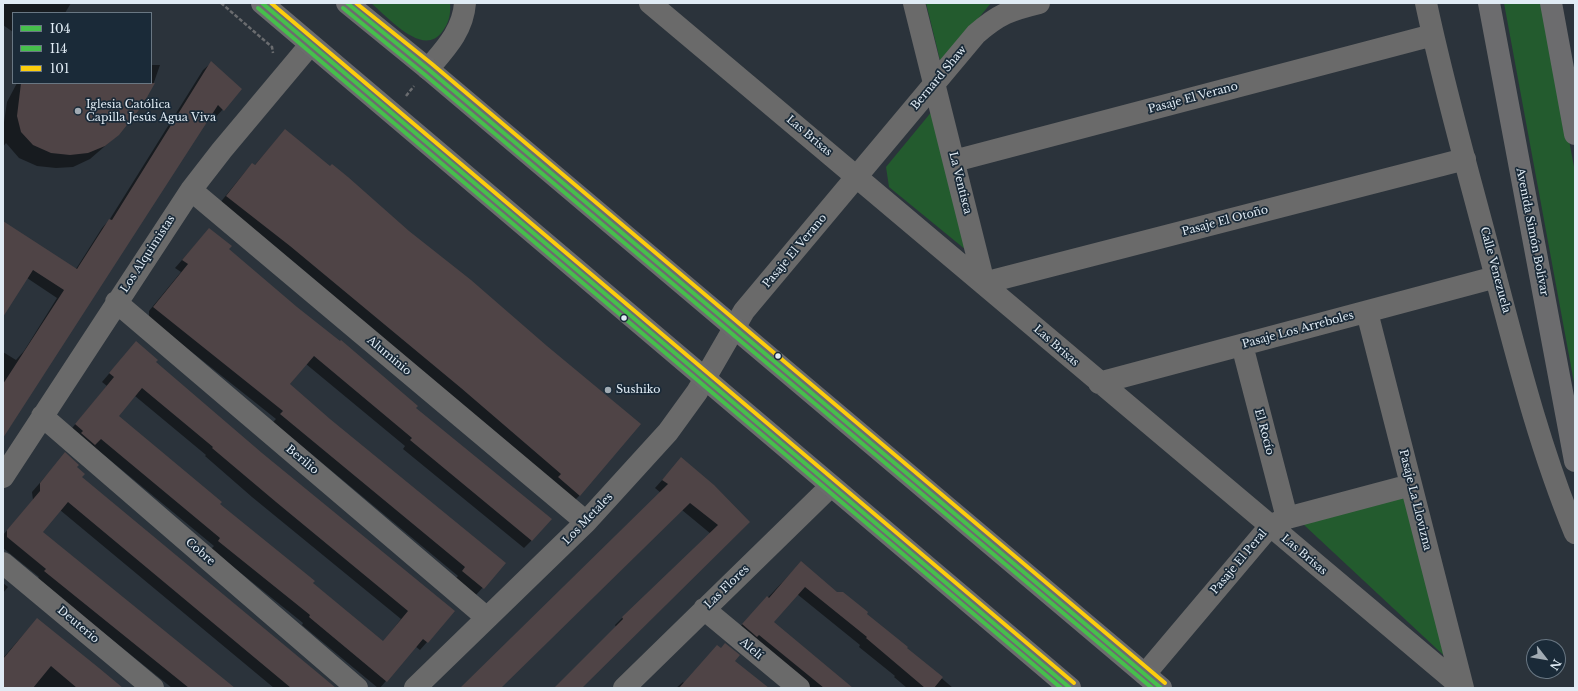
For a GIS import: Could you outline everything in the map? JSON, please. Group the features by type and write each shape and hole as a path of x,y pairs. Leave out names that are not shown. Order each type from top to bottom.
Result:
{"main road":[{"path":"262,3 1070,688"},
{"path":"347,3 428,69 1161,688"},
{"name":"Avenida Simón Bolívar","path":"1490,3 1575,461"},
{"path":"1551,3 1575,134"}],"street":[{"path":"428,69 457,34 464,14 465,3"},
{"name":"Las Brisas","path":"650,3 984,283 1099,384 1278,522 1463,688"},
{"name":"La Ventisca","path":"914,3 984,283"},
{"name":"Calle Venezuela","path":"1426,3 1496,277 1542,444 1560,496 1575,533"},
{"name":"Bernard Shaw","path":"857,177 976,34 1010,10 1028,4"},
{"name":"Pasaje El Verano","path":"954,161 1433,35"},
{"name":"Los Alquimistas","path":"3,477 116,302 191,190 310,45"},
{"name":"Pasaje El Otoño","path":"984,283 1465,159"},
{"name":"Pasaje El Verano","path":"734,327 744,311 857,177"},
{"name":"Aluminio","path":"191,190 586,522"},
{"name":"Pasaje Los Arreboles","path":"1099,384 1496,277"},
{"name":"Berilio","path":"116,302 487,618"},
{"name":"Pasaje La Llovizna","path":"1367,312 1463,688"},
{"name":"Los Metales","path":"414,688 586,522 668,432 691,403 734,327"},
{"name":"El Rocío","path":"1242,345 1278,522"},
{"name":"Cobre","path":"42,416 356,688"},
{"path":"1278,522 1411,485"},
{"name":"Las Flores","path":"624,688 831,486"},
{"name":"Pasaje El Peral","path":"1145,674 1278,522"},
{"name":"Deuterio","path":"3,563 152,688"},
{"name":"Alelí","path":"704,609 799,688"}],"path":[{"path":"221,3 272,47 278,84"},
{"path":"392,114 428,69"}],"green space":[{"path":"371,3 450,3 450,15 442,32 434,39 425,40 416,38 406,32"},
{"path":"926,3 991,3 941,64"},
{"path":"1504,3 1543,3 1575,172 1575,388"},
{"path":"933,110 966,250 889,187 886,167"},
{"path":"1408,495 1453,664 1303,524"}],"building":[{"path":"211,61 242,89 224,111 218,105 3,438 3,384 64,290 33,270 3,317 3,221 77,269 109,219 112,220"},
{"name":"Iglesia Católica Capilla Jesús Agua Viva","path":"155,83 142,106 119,135 105,146 88,153 70,155 51,153 33,145 21,132 17,116 21,84"},
{"path":"285,129 330,166 332,164 348,177 409,231 471,280 547,346 641,424 580,496 558,477 561,474 461,388 290,246 226,196 252,163 255,165"},
{"path":"209,228 232,246 229,249 297,307 340,341 341,340 418,406 416,408 552,519 532,541 410,440 412,438 314,356 290,384 330,419 506,563 484,589 462,571 465,567 280,414 283,411 153,307 188,264 182,260"},
{"path":"136,341 158,360 156,362 262,453 455,611 428,643 423,639 387,682 309,617 310,615 218,541 220,538 101,439 95,445 81,433 83,431 75,424 114,377 109,373","holes":["142,388 213,447 212,448 276,502 408,611 383,641 313,583 315,581 220,504 222,502 119,416"]},
{"path":"65,452 79,465 77,467 85,474 82,477 336,688 291,688 68,502 43,532 235,688 189,688 44,571 46,569 7,537 7,530 40,491 40,483"},
{"path":"681,457 714,485 750,522 582,688 554,688 623,619 622,617 718,525 690,503 501,688 460,688 668,484 662,480"},
{"path":"801,561 837,592 843,592 868,612 867,614 943,677 934,688 925,688 866,638 867,637 805,587 774,622 853,688 824,688 759,635 757,637 742,624 767,596 769,598"},
{"path":"37,618 123,688 77,688 51,666 33,688 3,688 3,659"},
{"path":"725,643 740,655 735,661 769,688 679,688 717,645 721,648"}],"transit line":[{"name":"I04","path":"262,3 1070,688"},
{"name":"101","path":"271,3 1074,683"},
{"name":"I04","path":"347,3 428,69 1161,688"},
{"name":"101","path":"356,3 432,64 1165,683"},
{"name":"I14","path":"258,8 1061,688"},
{"name":"I14","path":"343,8 424,74 1152,688"}],"place":[{"name":"Iglesia Católica Capilla Jesús Agua Viva","path":"78,111"},
{"name":"Sushiko","path":"608,390"}]}
